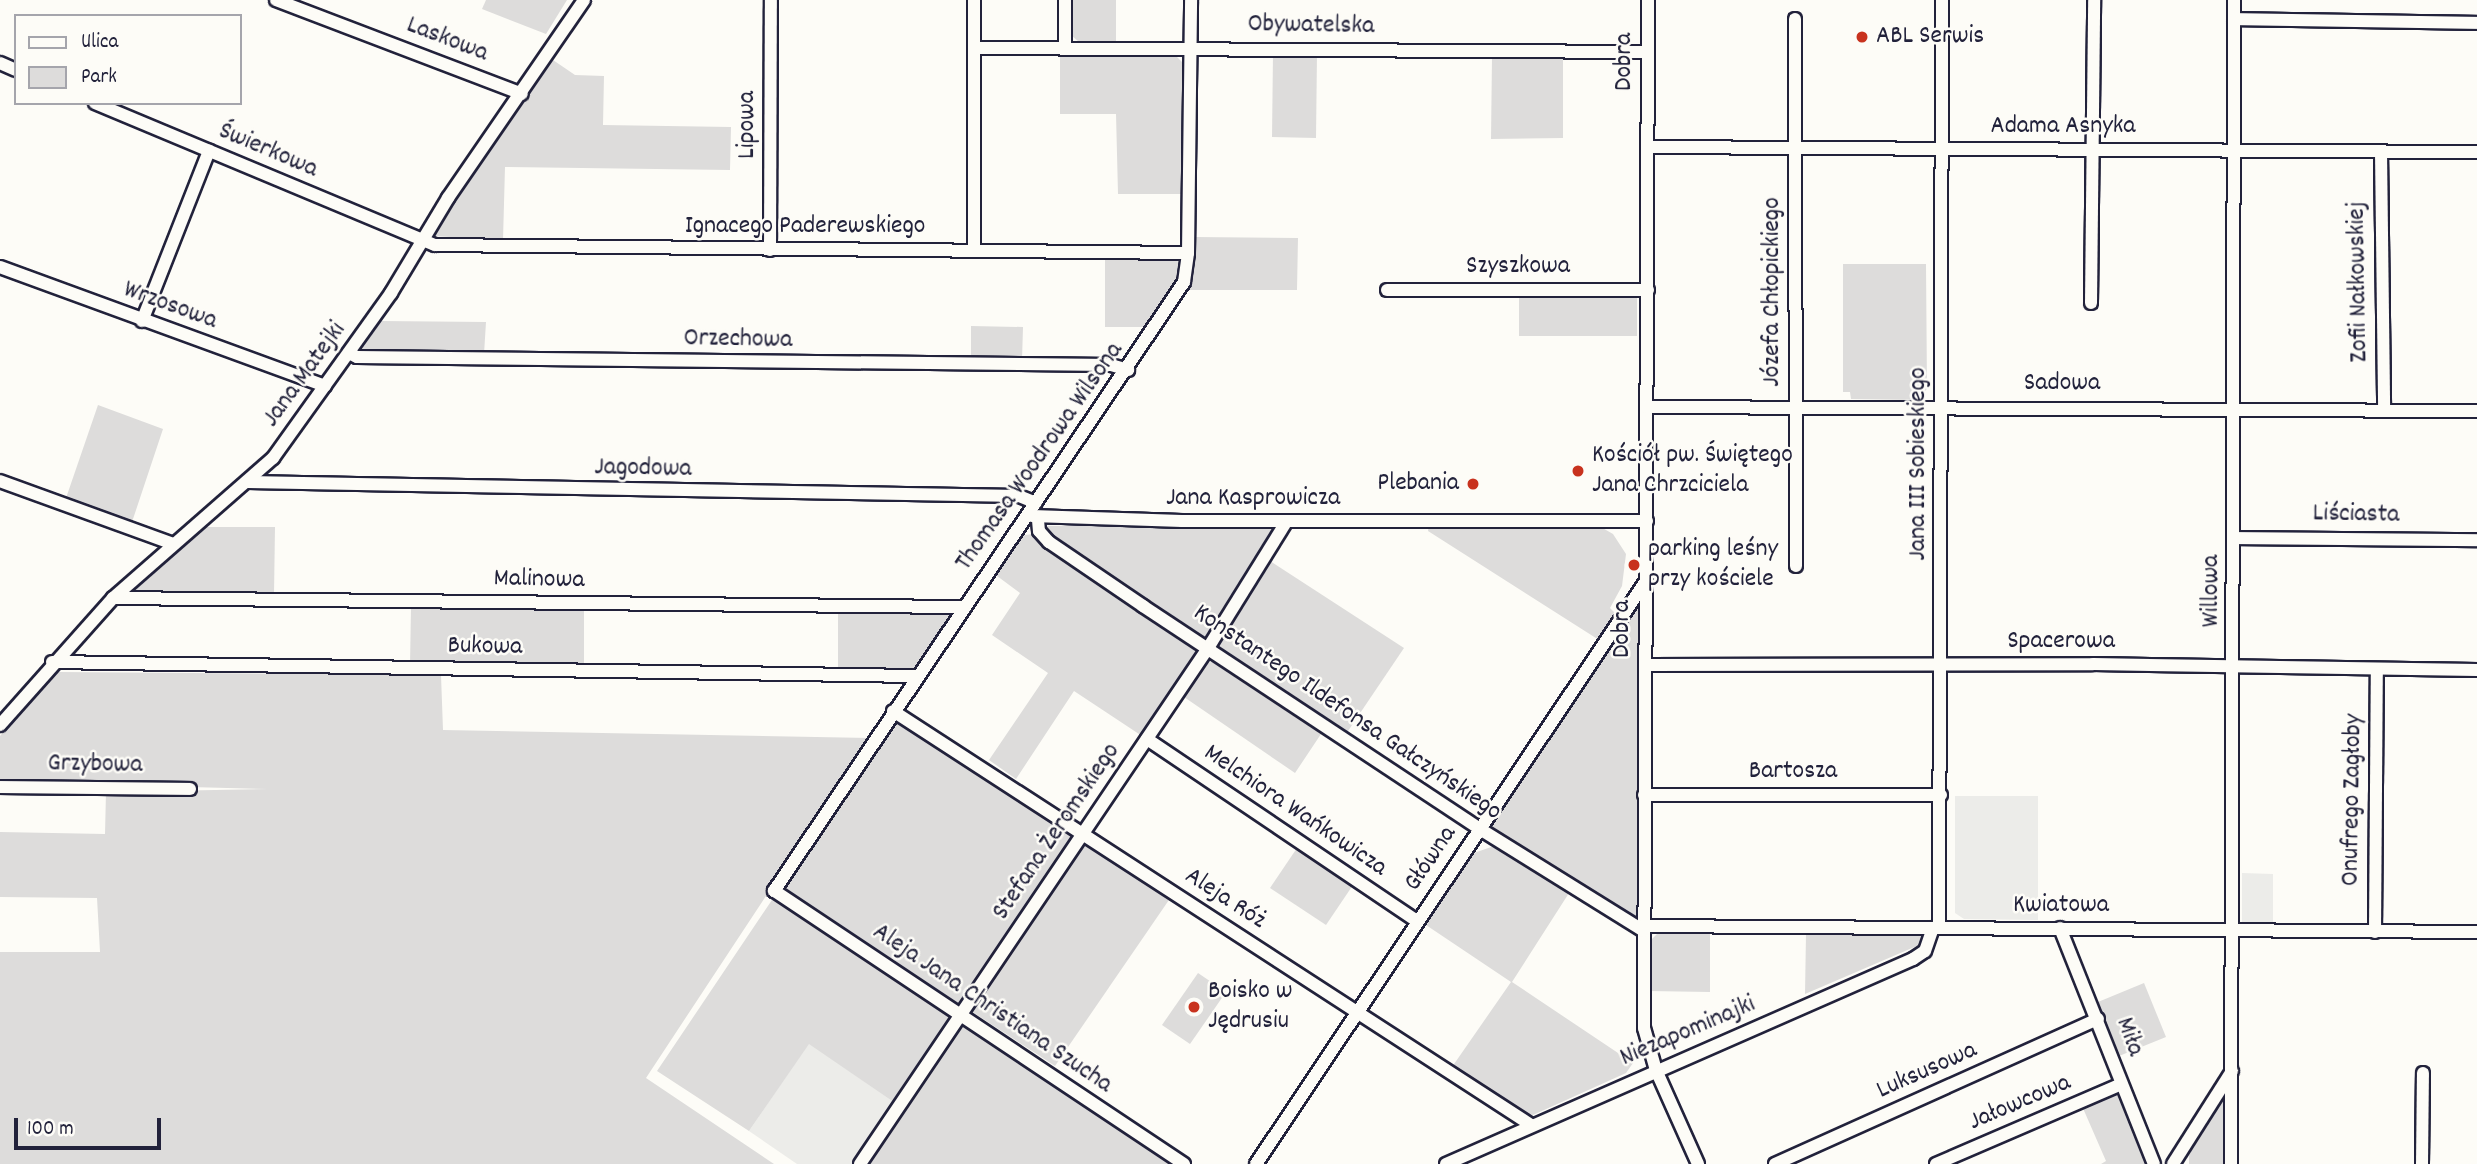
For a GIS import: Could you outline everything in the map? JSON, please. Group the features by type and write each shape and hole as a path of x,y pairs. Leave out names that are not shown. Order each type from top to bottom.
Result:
{"street":[{"name":"Laskowa","path":"276,0 522,94"},
{"name":"Jana Matejki","path":"0,725 52,663 113,598 273,458 349,353 584,0"},
{"name":"Lipowa","path":"770,250 771,0"},
{"path":"974,0 974,251"},
{"path":"1065,0 1065,47"},
{"name":"Thomasa Woodrowa Wilsona","path":"774,891 893,711 1034,513 1175,299 1188,253 1191,0"},
{"name":"Dobra","path":"1648,0 1644,1028 1656,1070 1698,1164"},
{"name":"Jana III Sobieskiego","path":"1936,928 1941,795 1942,0"},
{"path":"2091,303 2094,0"},
{"name":"Willowa","path":"2231,1164 2235,668 2234,0"},
{"name":"Józefa Chłopickiego","path":"1795,19 1796,566"},
{"path":"2234,19 2477,23"},
{"name":"Obywatelska","path":"974,48 1190,47 1648,52"},
{"name":"Świerkowa","path":"100,105 423,240"},
{"name":"Adama Asnyka","path":"1648,147 2477,152"},
{"path":"142,321 209,151"},
{"name":"Zofii Nałkowskiej","path":"2381,152 2384,410"},
{"name":"Ignacego Paderewskiego","path":"423,240 435,246 1188,253"},
{"name":"Wrzosowa","path":"0,267 325,386"},
{"name":"Szyszkowa","path":"1387,290 1648,290"},
{"name":"Orzechowa","path":"349,353 357,358 1111,365 1128,370"},
{"name":"Sadowa","path":"1647,407 2477,411"},
{"path":"0,481 173,544"},
{"name":"Jagodowa","path":"248,482 1019,496 1034,513"},
{"name":"Jana Kasprowicza","path":"1034,513 1286,522 1647,521"},
{"name":"Konstantego Ildefonsa Gałczyńskiego","path":"1034,513 1039,531 1049,542 1480,829 1644,928"},
{"name":"Stefana Żeromskiego","path":"860,1164 1208,648 1286,522"},
{"name":"Liściasta","path":"2235,538 2477,540"},
{"name":"Główna","path":"1256,1164 1646,580"},
{"name":"Malinowa","path":"113,598 965,607"},
{"name":"Bukowa","path":"52,663 918,676"},
{"name":"Spacerowa","path":"1646,665 2477,670"},
{"name":"Onufrego Zagłoby","path":"2375,932 2377,669"},
{"name":"Aleja Róż","path":"893,711 1531,1125"},
{"name":"Melchiora Wańkowicza","path":"1147,739 1417,921"},
{"name":"Grzybowa","path":"0,786 190,789"},
{"name":"Bartosza","path":"1644,795 1941,795"},
{"name":"Aleja Jana Christiana Szucha","path":"774,891 1184,1164"},
{"name":"Kwiatowa","path":"1644,928 2477,932"},
{"name":"Niezapominajki","path":"1446,1164 1913,960 1925,951 1936,928"},
{"name":"Miła","path":"2060,928 2154,1164"},
{"name":"Luksusowa","path":"1775,1164 2098,1019"},
{"path":"2174,1164 2232,1071"},
{"path":"2422,1164 2423,1073"},
{"name":"Jałowcowa","path":"1936,1164 2122,1084"}],"shaded area":[{"path":"1955,796 2038,796 2038,920 1964,919 1955,913"},
{"path":"2242,873 2273,874 2273,922 2242,924"},
{"path":"809,1043 895,1103 854,1164 797,1164 749,1131"}],"green space":[{"path":"486,0 567,0 546,34 482,9"},
{"path":"1071,0 1116,0 1116,41 1079,42 1071,35"},
{"path":"1060,54 1175,55 1183,63 1182,194 1118,194 1116,114 1060,114"},
{"path":"1273,54 1317,54 1316,138 1272,137"},
{"path":"1492,57 1563,58 1563,138 1491,139"},
{"path":"553,60 575,75 604,76 603,125 731,127 730,170 505,167 503,240 432,236"},
{"path":"1195,237 1298,238 1297,290 1186,290 1193,275"},
{"path":"1105,257 1177,257 1180,275 1150,327 1105,327"},
{"path":"1843,264 1926,264 1927,389 1916,400 1851,399 1850,392 1843,392"},
{"path":"1519,294 1637,294 1637,336 1519,336"},
{"path":"381,321 486,322 484,354 360,352"},
{"path":"971,326 1023,327 1022,359 971,358"},
{"path":"98,405 163,429 132,522 66,498"},
{"path":"1280,525 1206,640 1046,533 1046,526"},
{"path":"1429,525 1599,526 1613,534 1626,554 1622,586 1610,608 1616,614 1599,640 1428,531"},
{"path":"206,527 275,527 274,594 132,593"},
{"path":"1033,534 1197,644 1198,651 1142,736 1074,691 1016,779 989,760 1048,673 992,635 1020,593 993,573 1018,536"},
{"path":"1270,561 1404,648 1346,734 1214,646"},
{"path":"1638,603 1642,604 1637,925 1488,826"},
{"path":"411,607 584,609 584,668 410,665"},
{"path":"838,611 957,613 919,670 838,670"},
{"path":"1217,661 1323,731 1295,773 1184,697 1206,663"},
{"path":"59,672 441,675 443,730 870,738 646,1078 774,1164 0,1164 0,952 100,952 97,898 0,897 0,832 105,834 106,792 268,789 0,782 0,736 48,677"},
{"path":"895,721 1074,834 960,1007 782,887"},
{"path":"1086,838 1171,897 1055,1066 971,1011"},
{"path":"1497,845 1569,893 1512,982 1633,1063 1626,1073 1533,1115 1519,1112 1452,1067 1511,982 1423,923 1471,854"},
{"path":"1297,848 1353,885 1326,925 1270,888"},
{"path":"774,897 951,1016 895,1103 809,1044 749,1131 657,1071"},
{"path":"1657,934 1710,934 1710,992 1648,991 1650,941"},
{"path":"1806,934 1926,934 1926,942 1805,994"},
{"path":"1198,973 1226,992 1190,1044 1162,1025"},
{"path":"2144,983 2166,1037 2119,1056 2098,1002"},
{"path":"960,1022 1171,1164 865,1164"},
{"path":"2117,1091 2147,1164 2101,1164 2106,1161 2082,1106"},
{"path":"2225,1097 2225,1164 2189,1164 2189,1155 2202,1130"}],"place":[{"name":"ABL Serwis","path":"1862,37"},
{"name":"Kościół pw. Świętego Jana Chrzciciela","path":"1578,471"},
{"name":"Plebania","path":"1473,484"},
{"name":"parking leśny przy kościele","path":"1634,565"},
{"name":"Boisko w Jędrusiu","path":"1194,1007"}]}
